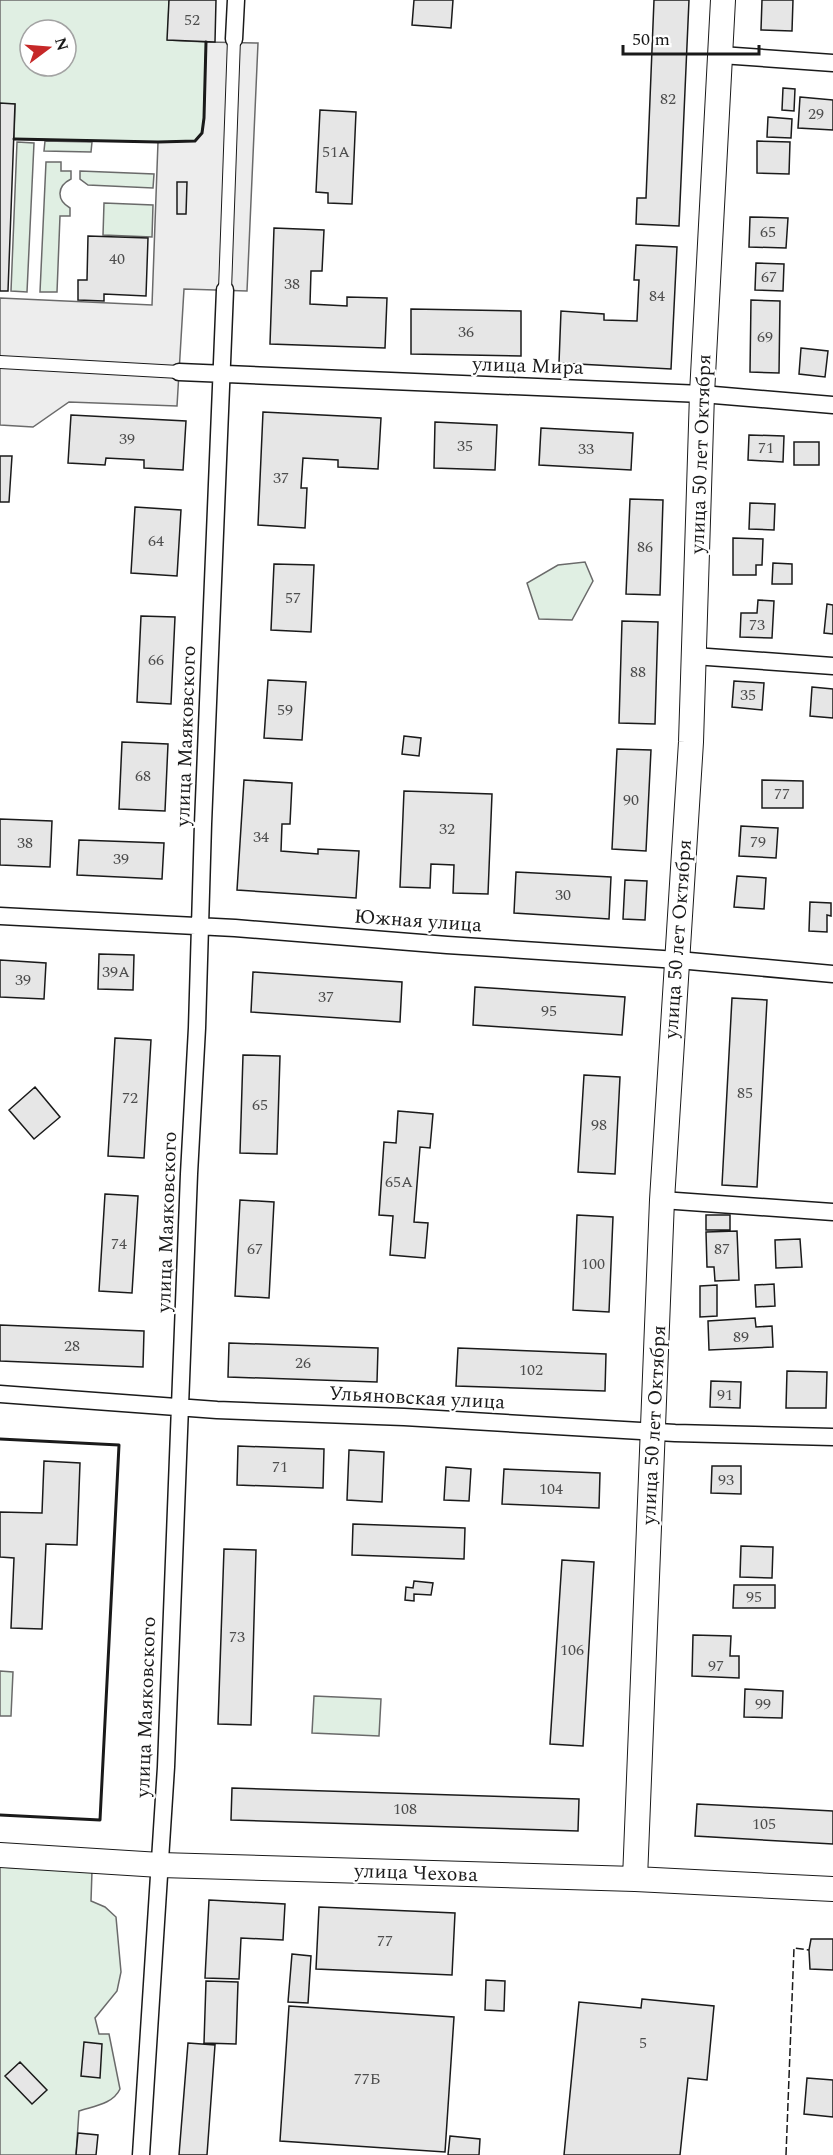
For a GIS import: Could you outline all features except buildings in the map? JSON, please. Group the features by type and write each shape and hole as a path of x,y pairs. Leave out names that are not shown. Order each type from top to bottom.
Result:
{"main road":[{"name":"улица 50 лет Октября","path":"635,1879 663,1200 694,656 702,393 723,0"},
{"name":"улица Чехова","path":"0,1855 160,1865 635,1879 833,1889"}],"street":[{"path":"225,290 236,0"},
{"path":"721,55 833,63"},
{"name":"улица Маяковского","path":"141,2155 166,1767 225,290"},
{"path":"0,362 179,372"},
{"name":"улица Мира","path":"179,372 702,393 833,405"},
{"path":"694,656 833,666"},
{"name":"Южная улица","path":"0,916 200,926 678,960 833,974"},
{"path":"663,1200 833,1212"},
{"name":"Ульяновская улица","path":"0,1394 179,1407 833,1437"}],"green space":[{"path":"0,0 169,0 168,40 206,42 204,118 202,133 195,141 14,139 15,104 0,104"},
{"path":"45,141 92,142 91,152 44,151"},
{"path":"17,142 34,143 27,292 11,291"},
{"path":"46,162 61,162 61,171 71,171 71,179 63,185 60,193 62,201 70,208 70,216 60,216 57,292 40,292"},
{"path":"80,171 154,174 153,188 88,185 80,179"},
{"path":"104,203 153,205 152,237 103,235"},
{"path":"585,562 593,581 572,620 539,619 527,583 558,565"},
{"path":"0,1671 13,1672 11,1716 0,1716"},
{"path":"314,1696 381,1699 379,1736 312,1733"},
{"path":"0,1867 92,1871 91,1901 105,1907 116,1917 121,1972 117,1991 95,2018 99,2034 109,2034 120,2089 108,2101 79,2111 76,2155 0,2155"}],"shaded area":[{"path":"206,42 258,43 247,291 184,289 177,406 69,402 33,427 0,425 0,298 152,305 158,142 195,141 202,133"}],"fence":[{"path":"786,2155 794,1948 809,1950"}],"wall":[{"path":"14,139 195,141 202,133 204,118 206,42"},
{"path":"0,1439 119,1445 100,1820 0,1815"}]}
